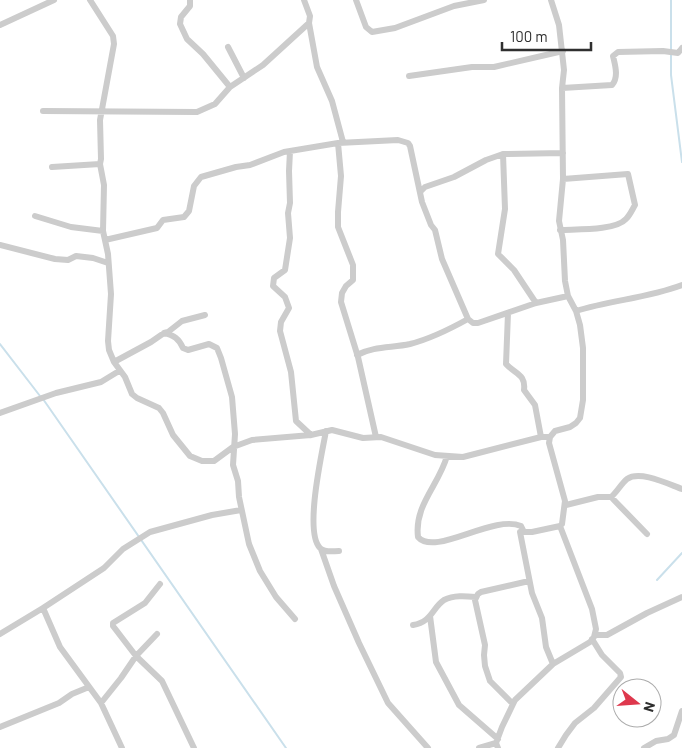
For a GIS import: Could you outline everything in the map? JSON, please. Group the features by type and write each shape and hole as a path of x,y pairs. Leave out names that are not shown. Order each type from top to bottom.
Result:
{"street":[{"path":"0,25 54,0"},
{"path":"90,0 114,39 100,120 100,164 104,185 103,231 111,294 109,350 132,394 158,408 163,413 174,434 190,456 202,461 214,461 233,447 252,440 311,435 332,430 363,438 381,437 424,453 464,457 541,437 550,437"},
{"path":"190,0 190,6 181,17 180,24 188,39 203,54 230,88"},
{"path":"304,0 310,16 309,23 318,67 332,101 340,142 341,176 338,227 353,265 353,280 342,293 341,302 357,354 376,437"},
{"path":"356,0 366,27 372,32 395,28 454,6 484,0"},
{"path":"497,743 516,700 553,664 590,642 596,629 592,609 560,526 566,505 549,443 550,437 555,432 570,427 580,418 583,400 583,348 580,325 576,311 568,296 565,281 563,240 560,230 563,179 562,88 564,70 559,25 551,0"},
{"path":"44,111 197,112 215,104 230,88 263,65 309,23"},
{"path":"228,47 244,78"},
{"path":"562,88 612,85 615,82 616,70 614,56 618,52 663,52 672,54 678,53 682,48"},
{"path":"409,76 472,67 494,67 563,51"},
{"path":"105,240 157,228 163,220 184,217 189,211 194,186 201,177 250,165 290,151 340,142 398,140 410,146 420,192 431,225 436,230 442,259 468,319 478,323 536,303 568,296"},
{"path":"290,151 290,203 288,213 290,238 285,270 274,278 273,286 285,297 289,308 281,322 280,331 291,372 296,422 311,435"},
{"path":"420,192 425,187 454,177 486,160 504,154 563,153"},
{"path":"504,154 505,209 498,254 514,270 536,303"},
{"path":"52,167 100,164"},
{"path":"560,230 602,228 616,224 626,220 635,205 628,174 563,179"},
{"path":"35,216 71,227 103,231"},
{"path":"0,245 55,259 68,260 76,256 93,258 108,263"},
{"path":"576,311 597,304 644,296 682,285"},
{"path":"508,313 506,364 523,377 524,390 535,405 541,437"},
{"path":"114,362 168,332 182,321 205,315"},
{"path":"357,354 378,347 410,344 446,331 468,319"},
{"path":"164,333 173,335 180,341 182,348 188,350 209,344 217,348 222,358 232,397 235,434 233,465 238,481 241,510 249,544 260,571 276,598 295,619"},
{"path":"0,413 56,393 101,382 119,371"},
{"path":"326,431 314,512 316,541 321,549 334,586 352,627 388,703 428,748"},
{"path":"447,456 445,464 418,518 420,539 428,542 441,542 506,522 521,526 523,530 520,532 529,581 536,607 542,618 546,647 553,664"},
{"path":"611,498 626,480 637,475 682,489"},
{"path":"566,505 598,497 611,498 647,534"},
{"path":"0,634 14,627 104,568 123,549 150,532 241,510"},
{"path":"520,532 532,532 560,526"},
{"path":"321,549 339,551"},
{"path":"513,704 490,681 485,666 485,645 476,597 481,592 529,581"},
{"path":"160,584 145,604 113,623 113,626 136,656 162,681 194,748"},
{"path":"413,626 426,621 445,600 460,596 476,597"},
{"path":"593,637 607,635 647,613 682,597"},
{"path":"43,608 60,647 101,703 122,748"},
{"path":"430,616 436,662 460,705 497,743"},
{"path":"101,703 136,656 157,634"},
{"path":"558,748 575,723 594,708 621,677 620,673 602,655 593,637"},
{"path":"0,727 59,703 72,694 89,687"},
{"path":"644,748 656,741 668,739 674,735 682,712"},
{"path":"479,748 497,743"}],"waterway":[{"path":"671,0 671,75 682,162"},
{"path":"0,344 40,396"},
{"path":"43,399 286,748"},
{"path":"657,580 682,553"}]}
